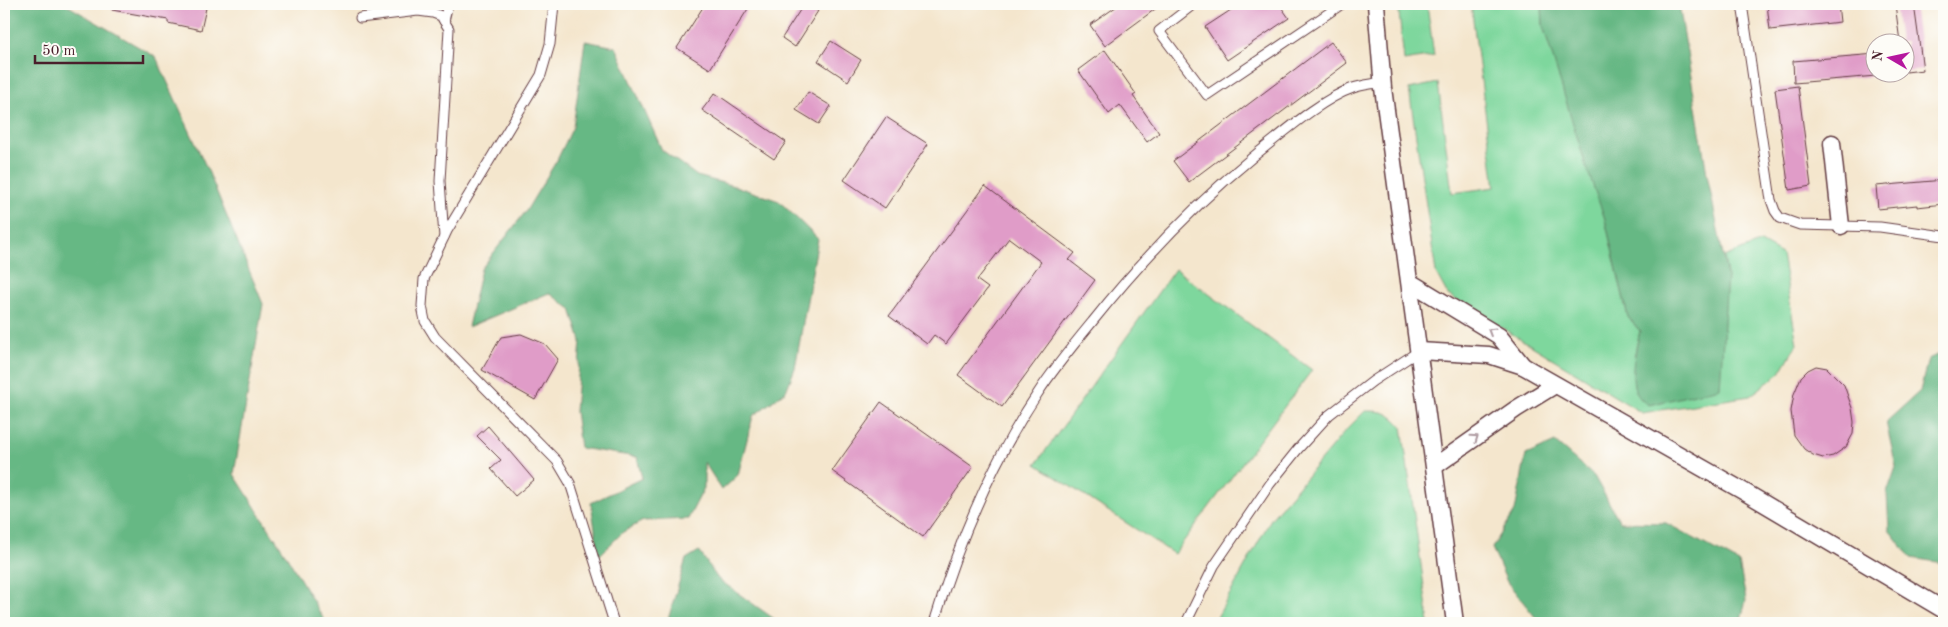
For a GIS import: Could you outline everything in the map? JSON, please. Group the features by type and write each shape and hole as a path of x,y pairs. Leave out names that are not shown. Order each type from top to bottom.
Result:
{"street":[{"path":"1376,4 1382,82 1455,623"},
{"path":"1832,143 1841,226"},
{"path":"1410,282 1499,336 1524,366"},
{"path":"1419,351 1489,355 1524,366 1555,386 1751,496 1944,610"},
{"path":"1435,466 1516,409 1555,386"}],"lane":[{"path":"444,21 448,4"},
{"path":"554,4 550,44 540,75 444,237 424,279 422,306 425,322 435,337 557,461 570,483 614,623"},
{"path":"1194,4 1159,31 1206,95 1342,4"},
{"path":"1742,4 1771,200 1774,211 1780,218 1800,225 1880,227 1944,236"},
{"path":"360,18 426,11 441,16 449,29 440,181 444,237"},
{"path":"934,623 972,516 1006,447 1038,393 1074,344 1127,278 1163,239 1228,178 1296,122 1339,93 1354,87 1382,82"},
{"path":"1186,623 1214,566 1270,484 1298,449 1329,416 1373,381 1419,351"}],"green space":[{"path":"4,4 65,4 156,57 209,173 263,304 234,474 286,555 326,623 4,623"},
{"path":"1398,4 1427,4 1434,56 1404,61"},
{"path":"1471,4 1542,4 1543,26 1605,219 1628,317 1640,331 1634,357 1727,276 1724,257 1761,242 1782,254 1797,344 1780,373 1750,396 1642,413 1448,295 1436,273 1409,89 1438,83 1452,193 1495,187"},
{"path":"1542,4 1679,4 1707,174 1727,276 1720,388 1649,405 1636,392 1633,372 1640,331 1628,317 1605,219 1586,166 1543,26"},
{"path":"585,41 616,47 662,150 697,176 779,201 818,239 795,368 786,391 753,416 738,475 722,490 704,462 704,488 688,519 643,521 623,532 599,556 591,503 642,478 637,457 580,448 575,411 581,341 571,309 549,293 468,327 481,269 526,211 557,160 573,127"},
{"path":"1175,269 1312,370 1174,554 1036,464"},
{"path":"1944,352 1944,563 1911,558 1889,530 1887,493 1896,467 1886,422 1920,391 1928,359"},
{"path":"1365,411 1386,413 1402,426 1429,623 1214,623 1271,519 1346,430"},
{"path":"1555,442 1594,476 1620,522 1666,523 1739,563 1746,600 1740,623 1540,623 1507,582 1492,548 1515,511 1526,455"},
{"path":"699,551 718,579 780,623 667,623 686,559"}],"building":[{"path":"112,4 184,4 206,8 201,30 168,23 168,20 112,10"},
{"path":"705,4 751,4 710,69 677,48"},
{"path":"804,4 818,11 795,47 782,38"},
{"path":"1120,4 1162,4 1105,46 1090,25"},
{"path":"1240,4 1279,4 1289,18 1227,60 1205,27"},
{"path":"1767,4 1838,4 1840,22 1770,30"},
{"path":"1895,4 1914,4 1923,70 1916,71 1916,32 1899,32"},
{"path":"831,41 861,60 848,81 818,61"},
{"path":"1331,42 1347,63 1189,182 1173,161"},
{"path":"1105,50 1136,94 1133,96 1159,133 1147,142 1120,105 1109,114 1078,70"},
{"path":"1866,55 1866,77 1794,83 1793,61"},
{"path":"1798,86 1811,186 1789,190 1775,89"},
{"path":"808,92 831,106 819,124 796,110"},
{"path":"715,93 786,142 774,159 702,110"},
{"path":"886,117 928,144 885,208 844,180"},
{"path":"1944,180 1944,204 1878,209 1876,186"},
{"path":"985,186 1075,253 1069,260 1095,280 1002,407 958,375 1041,262 1009,238 977,280 988,288 946,344 934,335 927,344 889,316"},
{"path":"521,334 545,344 558,359 535,400 482,370 501,337"},
{"path":"1816,366 1827,368 1844,385 1852,408 1854,422 1853,434 1846,447 1833,456 1823,458 1813,455 1804,449 1794,435 1791,411 1794,394 1801,377 1808,370"},
{"path":"881,402 973,467 923,537 832,471"},
{"path":"488,426 534,480 515,496 491,469 501,460 477,436"}]}
